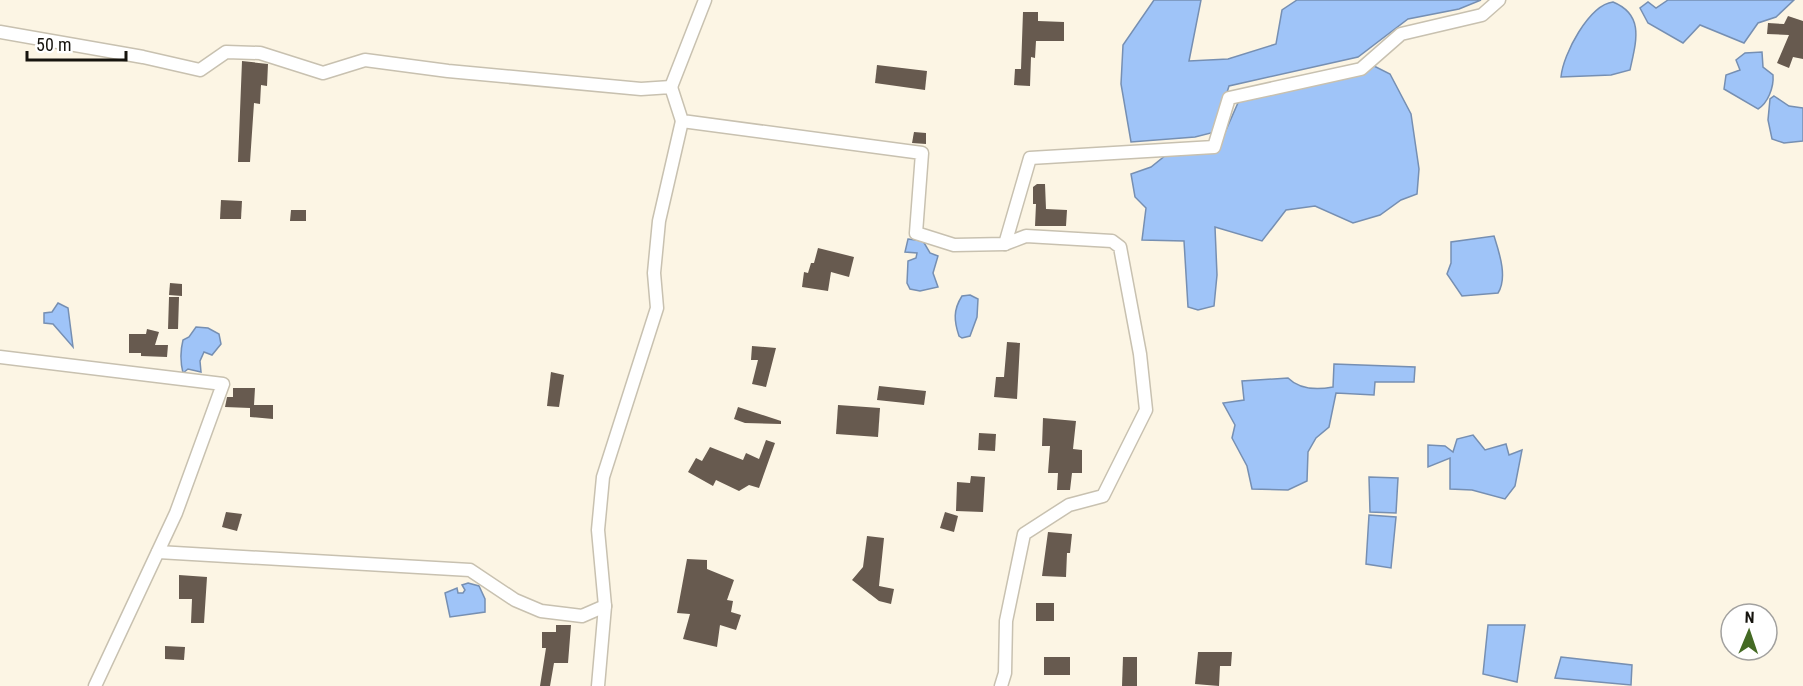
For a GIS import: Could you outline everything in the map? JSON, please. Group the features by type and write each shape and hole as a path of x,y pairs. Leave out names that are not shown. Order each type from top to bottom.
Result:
{"street":[{"path":"598,686 605,606 598,530 603,477 657,308 654,273 659,221 682,121 671,87 705,0"},
{"path":"1005,244 1030,158 1214,147 1229,99 1361,69 1401,34 1482,15 1499,0"},
{"path":"0,32 143,57 200,70 226,52 238,52 260,53 323,73 365,60 448,71 641,89 671,87"},
{"path":"682,121 922,153 916,233 954,245 1005,244 1026,237 1112,241 1120,247 1140,354 1146,410 1103,496 1069,505 1024,534 1006,621 1005,673 1001,686"},
{"path":"0,357 223,384 176,513 95,686"},
{"path":"158,552 470,570 515,600 541,611 582,616 605,606"}],"water":[{"path":"1154,0 1201,0 1189,61 1228,59 1276,44 1282,10 1297,0 1481,0 1459,9 1408,19 1358,57 1229,86 1215,132 1195,137 1131,142 1121,84 1123,45"},
{"path":"1668,0 1794,0 1776,17 1758,23 1744,43 1700,25 1683,43 1648,23 1640,8 1648,2 1656,8"},
{"path":"1613,2 1630,14 1636,30 1630,70 1611,75 1561,77 1567,56 1579,32 1595,12"},
{"path":"1762,52 1763,67 1773,75 1773,80 1767,99 1758,109 1724,89 1726,75 1740,70 1736,60 1745,53"},
{"path":"1372,65 1390,74 1411,114 1419,169 1417,194 1401,200 1380,215 1353,223 1315,206 1286,210 1262,241 1215,227 1217,275 1214,306 1198,310 1188,307 1184,241 1142,240 1146,208 1135,197 1131,174 1151,167 1171,151 1219,146 1241,96"},
{"path":"1774,96 1789,106 1803,108 1803,141 1784,143 1772,139 1768,120 1770,99"},
{"path":"1494,236 1502,272 1501,287 1498,293 1462,296 1447,274 1451,263 1451,242"},
{"path":"908,239 923,241 930,253 938,256 933,273 938,287 920,291 910,289 907,283 908,261 916,258 917,253 905,252"},
{"path":"970,295 978,299 977,317 970,336 962,338 959,336 955,316 962,296"},
{"path":"58,303 68,308 73,347 53,324 44,323 44,313 52,312"},
{"path":"196,327 208,328 219,334 221,344 212,355 204,352 200,361 201,372 188,369 183,373 181,349 183,340 189,337"},
{"path":"1334,364 1415,367 1414,382 1375,382 1374,395 1336,393 1329,427 1316,438 1308,452 1307,481 1288,490 1252,489 1247,466 1232,438 1235,425 1223,403 1244,400 1242,381 1288,378 1298,385 1309,388 1333,387"},
{"path":"1473,435 1485,450 1506,444 1509,455 1522,450 1515,486 1505,499 1472,490 1450,489 1450,458 1428,467 1428,445 1445,446 1453,452 1457,439"},
{"path":"1369,477 1398,478 1396,513 1370,512"},
{"path":"1369,515 1396,517 1391,568 1366,564"},
{"path":"468,583 479,586 485,599 485,612 450,617 445,593 457,588 458,593 463,593 465,590 462,585"},
{"path":"1488,625 1525,625 1517,682 1483,674"},
{"path":"1561,657 1632,665 1631,685 1555,678"}],"building":[{"path":"1023,12 1038,12 1038,21 1064,22 1064,41 1036,41 1035,58 1031,57 1030,86 1014,85 1015,69 1021,69"},
{"path":"1788,16 1803,21 1803,59 1793,57 1789,68 1777,63 1789,35 1767,34 1768,23 1784,24"},
{"path":"242,61 268,64 267,86 261,85 260,104 254,103 250,162 238,162"},
{"path":"877,65 927,71 925,90 875,83"},
{"path":"914,132 926,133 926,144 912,143"},
{"path":"1037,184 1045,184 1046,209 1067,210 1066,226 1035,226 1036,204 1033,204 1033,187"},
{"path":"221,200 242,201 241,219 220,219"},
{"path":"291,210 306,210 306,221 290,221"},
{"path":"818,248 854,257 849,277 831,272 828,291 802,287 804,272 808,273 811,263 814,263"},
{"path":"170,283 182,284 182,296 169,295"},
{"path":"169,297 179,297 178,329 168,329"},
{"path":"147,329 159,332 155,345 168,345 167,357 129,353 129,334 146,334"},
{"path":"1007,342 1020,343 1017,399 994,397 996,377 1004,377"},
{"path":"752,346 776,348 766,387 752,384 758,360 751,360"},
{"path":"551,372 564,375 559,407 547,406"},
{"path":"879,386 926,391 924,405 877,400"},
{"path":"233,388 255,388 254,405 273,405 273,419 250,417 250,408 225,407 227,397 233,397"},
{"path":"838,405 880,408 878,437 836,434"},
{"path":"738,407 781,421 781,424 745,423 734,419"},
{"path":"1043,418 1076,421 1073,449 1082,450 1082,473 1072,473 1070,490 1057,490 1058,473 1048,473 1050,446 1042,446"},
{"path":"979,433 996,434 995,451 978,450"},
{"path":"766,440 775,443 759,488 749,485 739,491 716,480 713,486 688,472 696,458 702,461 710,447 743,460 746,453 759,459"},
{"path":"971,476 985,477 983,512 956,511 957,482 970,483"},
{"path":"226,512 242,514 237,531 222,527"},
{"path":"945,512 958,516 954,532 940,528"},
{"path":"1048,532 1072,534 1070,553 1067,553 1066,577 1042,576"},
{"path":"867,536 884,538 879,586 894,589 891,604 879,601 852,580 863,567"},
{"path":"687,559 707,560 707,569 734,580 727,600 733,601 731,612 741,615 736,630 720,625 717,647 683,639 690,614 677,613"},
{"path":"179,575 207,577 204,623 191,623 192,599 179,599"},
{"path":"1036,603 1054,603 1054,621 1036,621"},
{"path":"556,625 571,625 568,663 554,663 550,686 540,686 546,648 542,648 542,632 556,632"},
{"path":"165,646 185,647 184,660 165,659"},
{"path":"1198,652 1232,652 1231,666 1220,666 1219,686 1195,684"},
{"path":"1044,657 1070,657 1070,675 1044,675"},
{"path":"1123,657 1137,657 1137,686 1122,686"}]}
